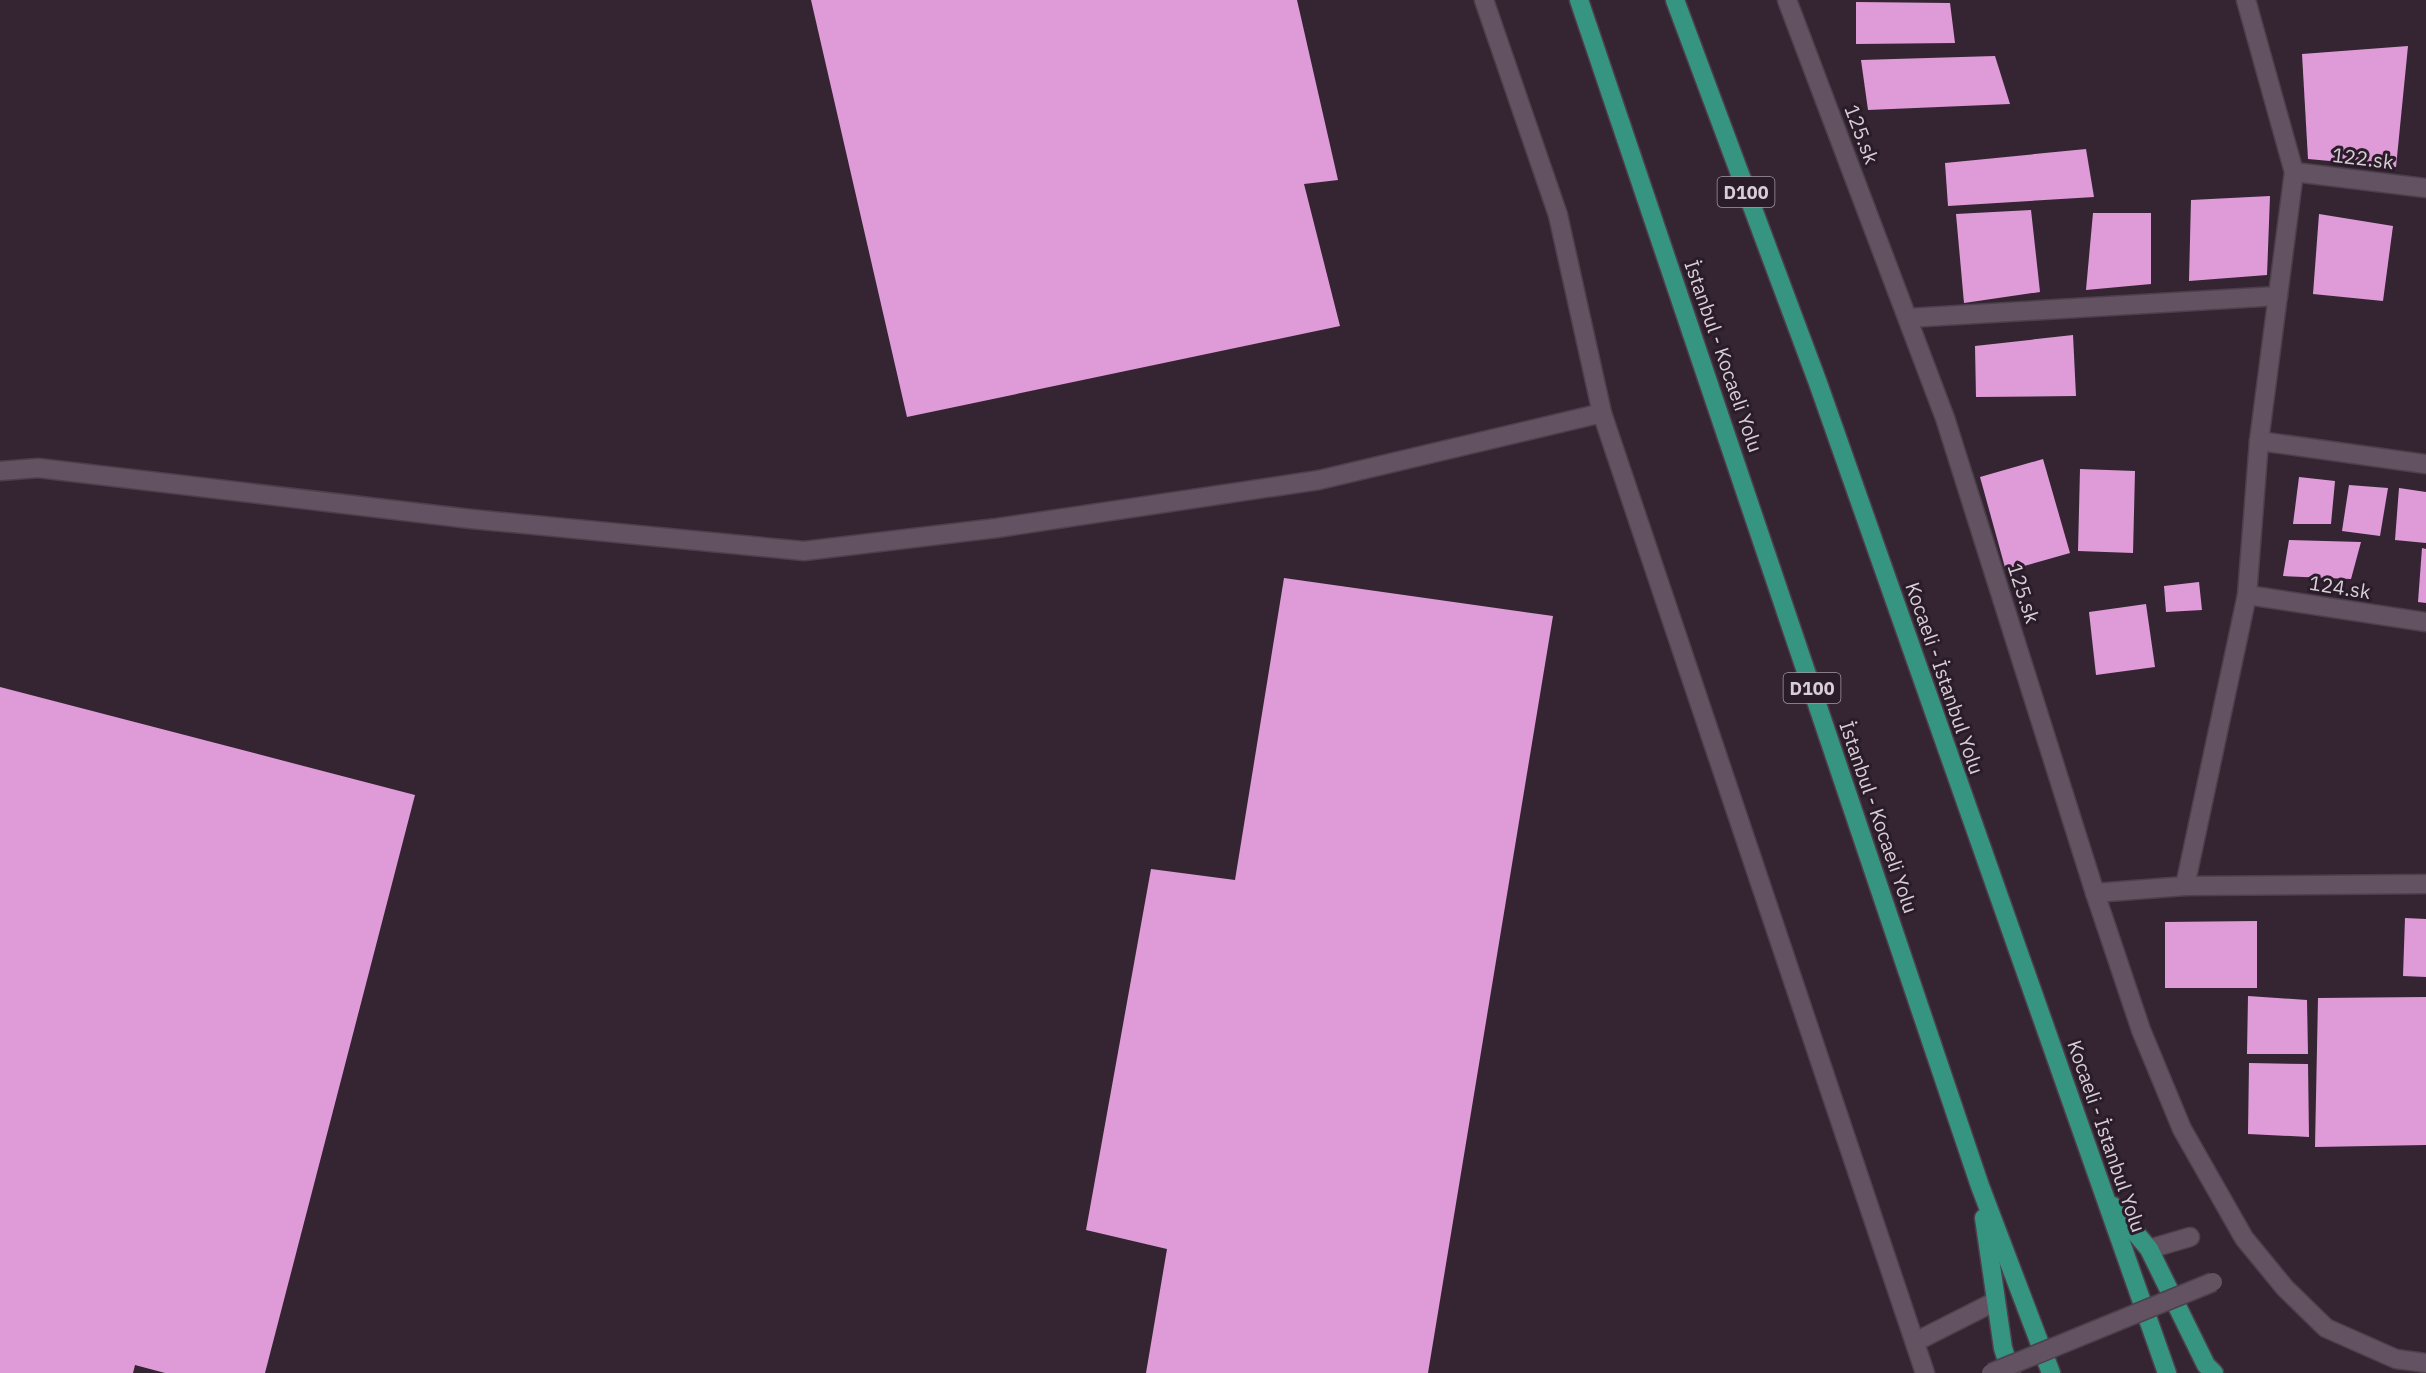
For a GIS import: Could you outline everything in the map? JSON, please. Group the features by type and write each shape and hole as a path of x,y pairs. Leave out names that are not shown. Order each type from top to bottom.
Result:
{"highway":[{"name":"İstanbul - Kocaeli Yolu","path":"1580,0 1980,1186 2052,1373"},
{"name":"Kocaeli - İstanbul Yolu","path":"1675,0 1822,394 2167,1373"},
{"path":"1980,1186 2003,1348 2011,1373"},
{"path":"2105,1196 2149,1249 2206,1365 2214,1373"}],"street":[{"path":"1484,0 1558,214 1602,413 1925,1373"},
{"name":"125.sk","path":"1787,0 1945,418 2095,893 2141,1030 2182,1129 2244,1238 2285,1288 2326,1328 2396,1359 2426,1363"},
{"path":"2185,886 2247,595 2259,441 2294,172 2246,0"},
{"name":"122.sk","path":"2294,172 2426,188"},
{"path":"1908,318 2278,296"},
{"path":"0,471 38,468 471,519 804,551 997,528 1318,480 1602,413"},
{"path":"2259,441 2426,464"},
{"name":"124.sk","path":"2247,595 2426,622"},
{"path":"2095,893 2185,886 2426,884"},
{"path":"2149,1249 2190,1237"},
{"path":"1991,1373 2213,1282"},
{"path":"1915,1342 1996,1301"}],"building":[{"path":"811,0 1297,0 1338,180 1304,184 1340,326 907,417"},
{"path":"1856,2 1950,3 1955,43 1856,44"},
{"path":"2408,46 2396,167 2308,159 2302,54"},
{"path":"1995,56 2010,104 1868,110 1861,60"},
{"path":"2086,149 2094,197 1948,206 1945,163"},
{"path":"2270,196 2267,275 2189,281 2191,200"},
{"path":"2031,210 2040,292 1964,303 1956,214"},
{"path":"2093,213 2151,213 2151,284 2086,290"},
{"path":"2319,214 2393,226 2383,301 2313,294"},
{"path":"2073,335 2076,396 1976,397 1975,346"},
{"path":"2043,459 2070,553 2006,571 1980,477"},
{"path":"2080,469 2135,471 2133,553 2078,551"},
{"path":"2299,477 2335,481 2331,524 2293,524"},
{"path":"2349,485 2388,488 2380,536 2342,531"},
{"path":"2399,488 2426,492 2426,543 2395,540"},
{"path":"2289,540 2361,542 2351,579 2283,576"},
{"path":"2422,548 2426,549 2426,603 2418,602"},
{"path":"1284,578 1553,616 1428,1373 1146,1373 1167,1249 1086,1230 1151,869 1235,880"},
{"path":"2199,582 2202,610 2166,612 2164,586"},
{"path":"2146,604 2155,667 2096,675 2089,612"},
{"path":"0,687 415,795 265,1373 165,1373 135,1365 133,1373 0,1373"},
{"path":"2405,918 2426,919 2426,977 2403,976"},
{"path":"2257,921 2257,988 2165,988 2165,922"},
{"path":"2248,996 2307,1000 2308,1054 2247,1054"},
{"path":"2426,997 2426,1145 2315,1147 2318,998"},
{"path":"2249,1063 2308,1064 2309,1137 2248,1134"}]}
